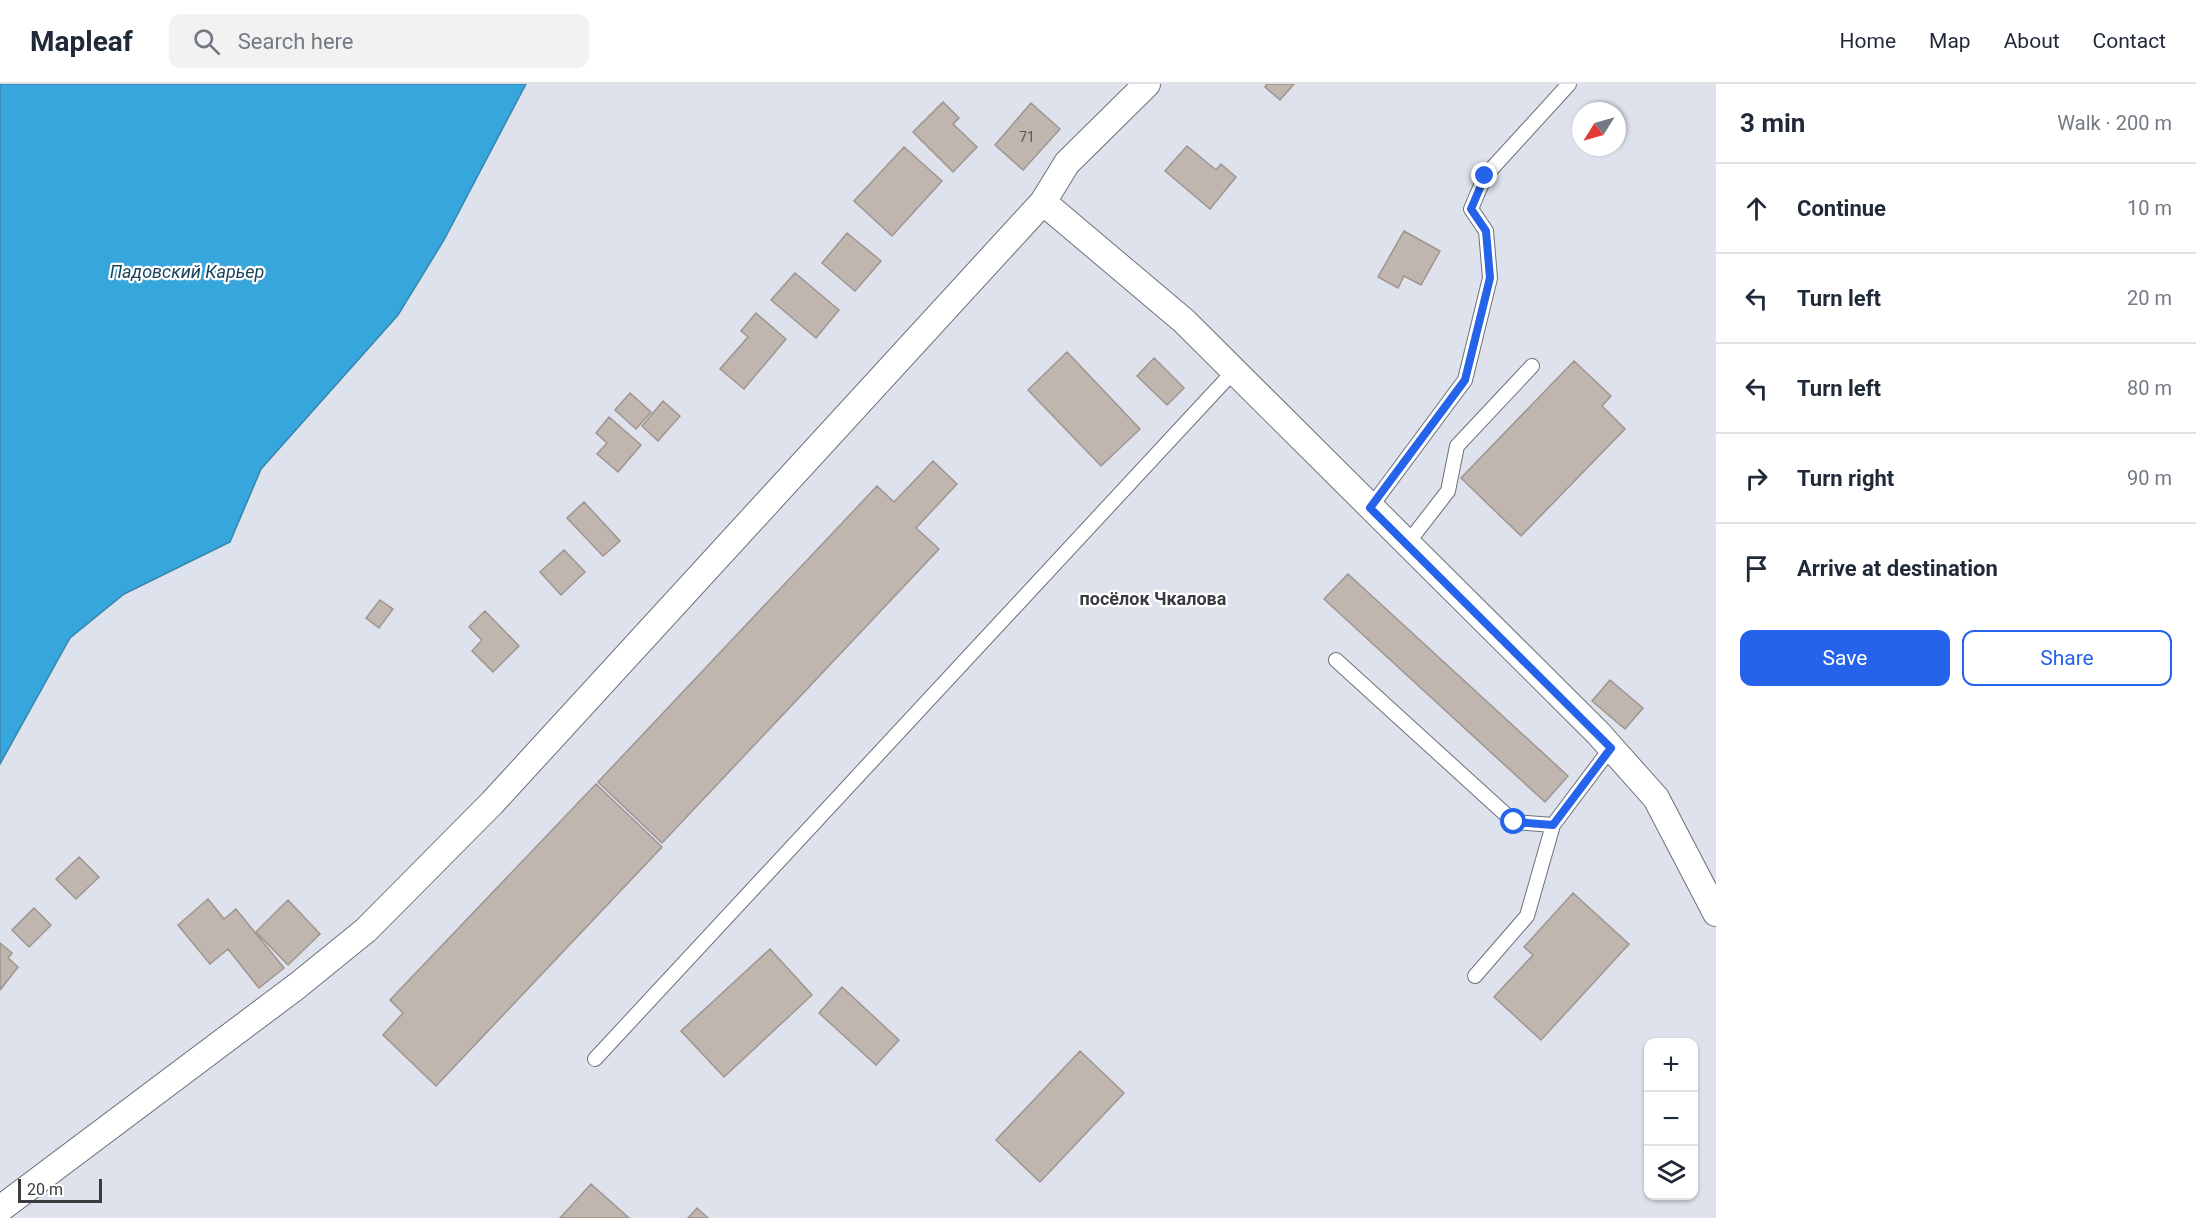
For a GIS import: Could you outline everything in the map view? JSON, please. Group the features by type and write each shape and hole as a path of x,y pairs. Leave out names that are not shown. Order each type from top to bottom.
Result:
{"street":[{"path":"0,1209 297,986 366,930 500,795 1043,202 1067,163 1147,84"},
{"path":"1043,202 1184,321 1611,748 1656,798 1716,913"}],"lane":[{"path":"1370,508 1465,380 1490,278 1486,231 1471,209 1485,176 1569,84"},
{"path":"1407,544 1448,491 1457,446 1532,366"},
{"path":"595,1059 1233,372"},
{"path":"1336,660 1514,822 1553,825"},
{"path":"1475,976 1527,916 1553,825 1611,748"}],"water":[{"name":"Падовский Карьер","path":"0,84 526,84 444,240 398,315 261,469 230,542 124,594 70,638 0,764"}],"building":[{"path":"1267,84 1294,84 1280,100 1265,87"},
{"path":"943,102 959,118 953,124 977,147 953,172 913,132"},
{"path":"1031,103 1060,129 1023,170 995,145"},
{"path":"1187,146 1216,170 1221,164 1236,177 1210,209 1165,171"},
{"path":"904,147 942,181 892,236 854,201"},
{"path":"1404,231 1440,251 1421,285 1404,276 1398,288 1378,277"},
{"path":"847,233 881,261 855,291 822,263"},
{"path":"795,273 839,310 816,338 771,300"},
{"path":"756,313 786,339 744,389 720,369 748,337 741,331"},
{"path":"1067,352 1140,429 1101,466 1028,390"},
{"path":"1154,358 1184,388 1167,405 1137,376"},
{"path":"1574,361 1611,396 1602,406 1625,429 1521,536 1461,478"},
{"path":"630,393 651,412 636,429 615,410"},
{"path":"663,401 680,416 658,441 642,426"},
{"path":"609,417 641,445 618,472 597,454 607,443 596,433"},
{"path":"933,461 957,484 916,528 939,549 662,843 598,782 877,486 894,502"},
{"path":"584,502 620,541 603,556 567,518"},
{"path":"564,550 585,572 561,595 540,572"},
{"path":"1348,574 1568,776 1545,802 1324,599"},
{"path":"380,600 393,609 379,628 366,618"},
{"path":"485,611 519,646 493,672 472,651 482,640 469,627"},
{"path":"1610,680 1643,708 1625,729 1592,701"},
{"path":"596,784 662,847 436,1086 383,1035 403,1013 390,1000"},
{"path":"79,857 99,877 76,899 56,879"},
{"path":"1573,893 1629,944 1541,1040 1494,997 1533,955 1524,947"},
{"path":"208,899 224,919 236,909 284,968 259,988 228,949 210,964 178,925"},
{"path":"288,900 320,934 288,965 256,932"},
{"path":"34,908 51,925 29,947 12,930"},
{"path":"0,943 12,953 8,958 18,967 0,990"},
{"path":"770,949 812,995 724,1077 681,1031"},
{"path":"842,987 899,1040 876,1065 819,1013"},
{"path":"1080,1051 1124,1093 1040,1182 996,1140"},
{"path":"591,1184 629,1218 560,1218"},
{"path":"697,1208 708,1218 688,1218"}],"district":[{"name":"посёлок Чкалова","path":"1153,598"}],"route":[{"path":"1485,176 1471,209 1486,231 1490,278 1465,380 1370,508 1611,748 1553,825 1514,822"}]}
